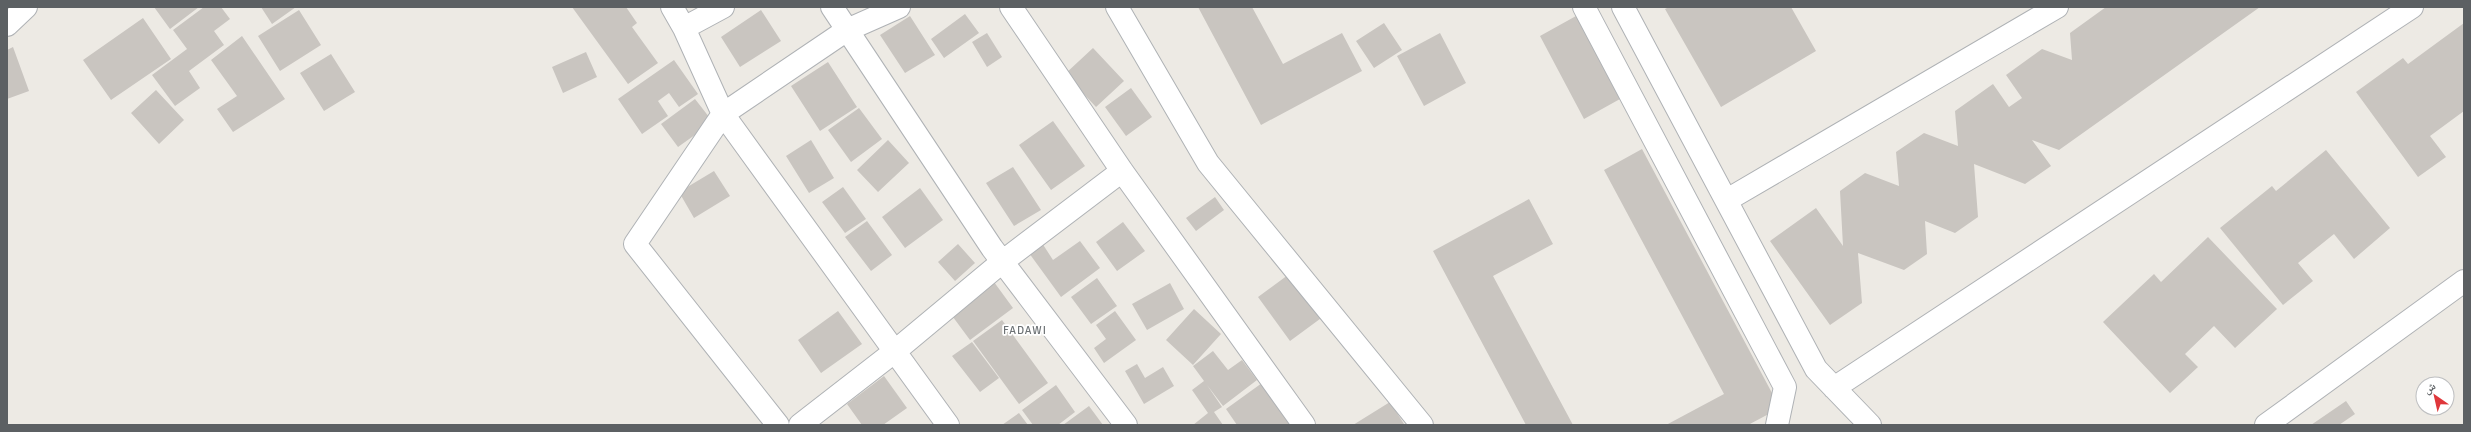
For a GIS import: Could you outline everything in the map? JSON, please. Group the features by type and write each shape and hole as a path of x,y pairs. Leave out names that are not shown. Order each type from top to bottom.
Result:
{"street":[{"path":"7,25 26,7"},
{"path":"672,7 684,28 723,114 948,425"},
{"path":"684,28 723,7"},
{"path":"832,7 1002,262 1126,425"},
{"path":"778,425 635,244 723,114 847,30 899,7"},
{"path":"1011,7 1122,171 1304,425"},
{"path":"1117,7 1208,163 1422,425"},
{"path":"1584,7 1785,387 1777,425"},
{"path":"1623,7 1816,369 1870,425"},
{"path":"1727,200 2057,7"},
{"path":"1834,388 2412,7"},
{"path":"800,425 894,352 1002,262 1122,171"},
{"path":"2266,425 2464,281"}],"building":[{"path":"154,7 199,7 170,29"},
{"path":"204,7 221,7 230,19 214,31 224,45 189,71 200,88 175,106 152,75 187,49 173,30"},
{"path":"261,7 296,7 272,24"},
{"path":"572,7 626,7 637,23 632,27 658,63 628,84"},
{"path":"1198,7 1252,7 1283,64 1342,33 1362,71 1261,125"},
{"path":"1669,7 1791,7 1816,51 1721,107 1665,9"},
{"path":"2106,7 2260,7 2059,150 2032,140 2051,166 2025,184 1974,164 1978,217 1955,233 1925,221 1927,254 1904,270 1858,253 1862,303 1830,325 1770,241 1816,208 1843,246 1840,191 1865,173 1899,186 1896,152 1924,133 1958,146 1955,111 1993,84 2009,107 2022,98 2006,75 2042,49 2072,60 2070,33"},
{"path":"299,10 321,45 280,71 258,36"},
{"path":"761,10 781,41 740,67 721,37"},
{"path":"965,14 979,33 944,58 931,39"},
{"path":"910,16 935,55 905,73 880,35"},
{"path":"1576,16 1620,99 1584,119 1540,36"},
{"path":"143,18 171,59 111,100 83,60"},
{"path":"1384,23 1402,50 1374,68 1356,41"},
{"path":"2464,23 2464,111 2430,136 2446,157 2418,177 2356,92 2403,58 2408,64"},
{"path":"987,33 1002,57 987,67 972,42"},
{"path":"1440,33 1466,83 1424,106 1397,56"},
{"path":"242,36 285,99 233,132 217,109 237,96 211,60"},
{"path":"13,47 29,91 7,99 7,50"},
{"path":"1093,48 1124,81 1096,107 1065,74"},
{"path":"586,52 597,77 563,93 552,67"},
{"path":"331,54 355,92 324,111 300,73"},
{"path":"674,60 698,94 679,107 669,93 658,101 668,116 642,134 618,99"},
{"path":"828,62 857,107 820,131 791,86"},
{"path":"1131,88 1152,117 1126,136 1105,107"},
{"path":"156,90 184,120 159,144 131,113"},
{"path":"695,99 713,122 678,147 661,124"},
{"path":"859,108 882,139 851,162 828,130"},
{"path":"1053,121 1085,166 1051,190 1019,145"},
{"path":"811,140 834,178 809,193 786,156"},
{"path":"888,140 909,163 878,192 857,170"},
{"path":"1642,149 1780,408 1748,425 1666,425 1724,394 1604,170"},
{"path":"2326,150 2390,228 2354,259 2334,234 2298,263 2313,281 2283,305 2220,228 2272,186 2276,191"},
{"path":"1013,167 1041,210 1014,226 986,183"},
{"path":"714,171 730,196 694,218 679,192"},
{"path":"843,187 866,219 845,233 822,202"},
{"path":"920,188 943,220 905,248 882,217"},
{"path":"1215,197 1224,210 1196,231 1186,218"},
{"path":"1529,199 1553,244 1493,276 1573,425 1526,425 1433,251"},
{"path":"867,221 892,255 871,271 845,237"},
{"path":"1123,222 1145,251 1117,271 1096,242"},
{"path":"2208,237 2277,309 2235,348 2214,326 2185,354 2198,367 2170,393 2103,322 2154,274 2161,282"},
{"path":"1080,241 1100,268 1061,297 1029,253 1042,243 1053,260"},
{"path":"958,244 975,263 955,281 938,262"},
{"path":"1292,272 1324,316 1290,341 1258,297"},
{"path":"1097,278 1117,306 1091,324 1071,297"},
{"path":"994,282 1013,308 970,340 950,313"},
{"path":"1170,283 1184,309 1147,330 1132,304"},
{"path":"1194,309 1221,334 1193,365 1166,340"},
{"path":"838,311 862,344 821,373 798,340"},
{"path":"1115,311 1136,340 1104,363 1094,348 1106,339 1096,325"},
{"path":"1002,320 1048,383 1019,404 973,341"},
{"path":"972,342 999,378 980,392 952,356"},
{"path":"1213,351 1228,370 1242,360 1257,380 1223,406 1207,385 1222,407 1214,412 1223,425 1193,425 1208,413 1192,390 1204,381 1193,366"},
{"path":"1137,364 1145,378 1163,367 1174,386 1144,404 1125,371"},
{"path":"884,376 907,408 883,425 862,425 847,404"},
{"path":"1262,383 1291,425 1237,425 1226,409"},
{"path":"1056,385 1075,412 1058,425 1033,425 1022,410"},
{"path":"2346,401 2355,414 2339,425 2311,425"},
{"path":"1390,402 1404,424 1353,425"},
{"path":"1089,406 1103,425 1063,425"},
{"path":"1019,413 1028,425 1002,425"}],"district":[{"name":"FADAWI","path":"1025,330"}]}
